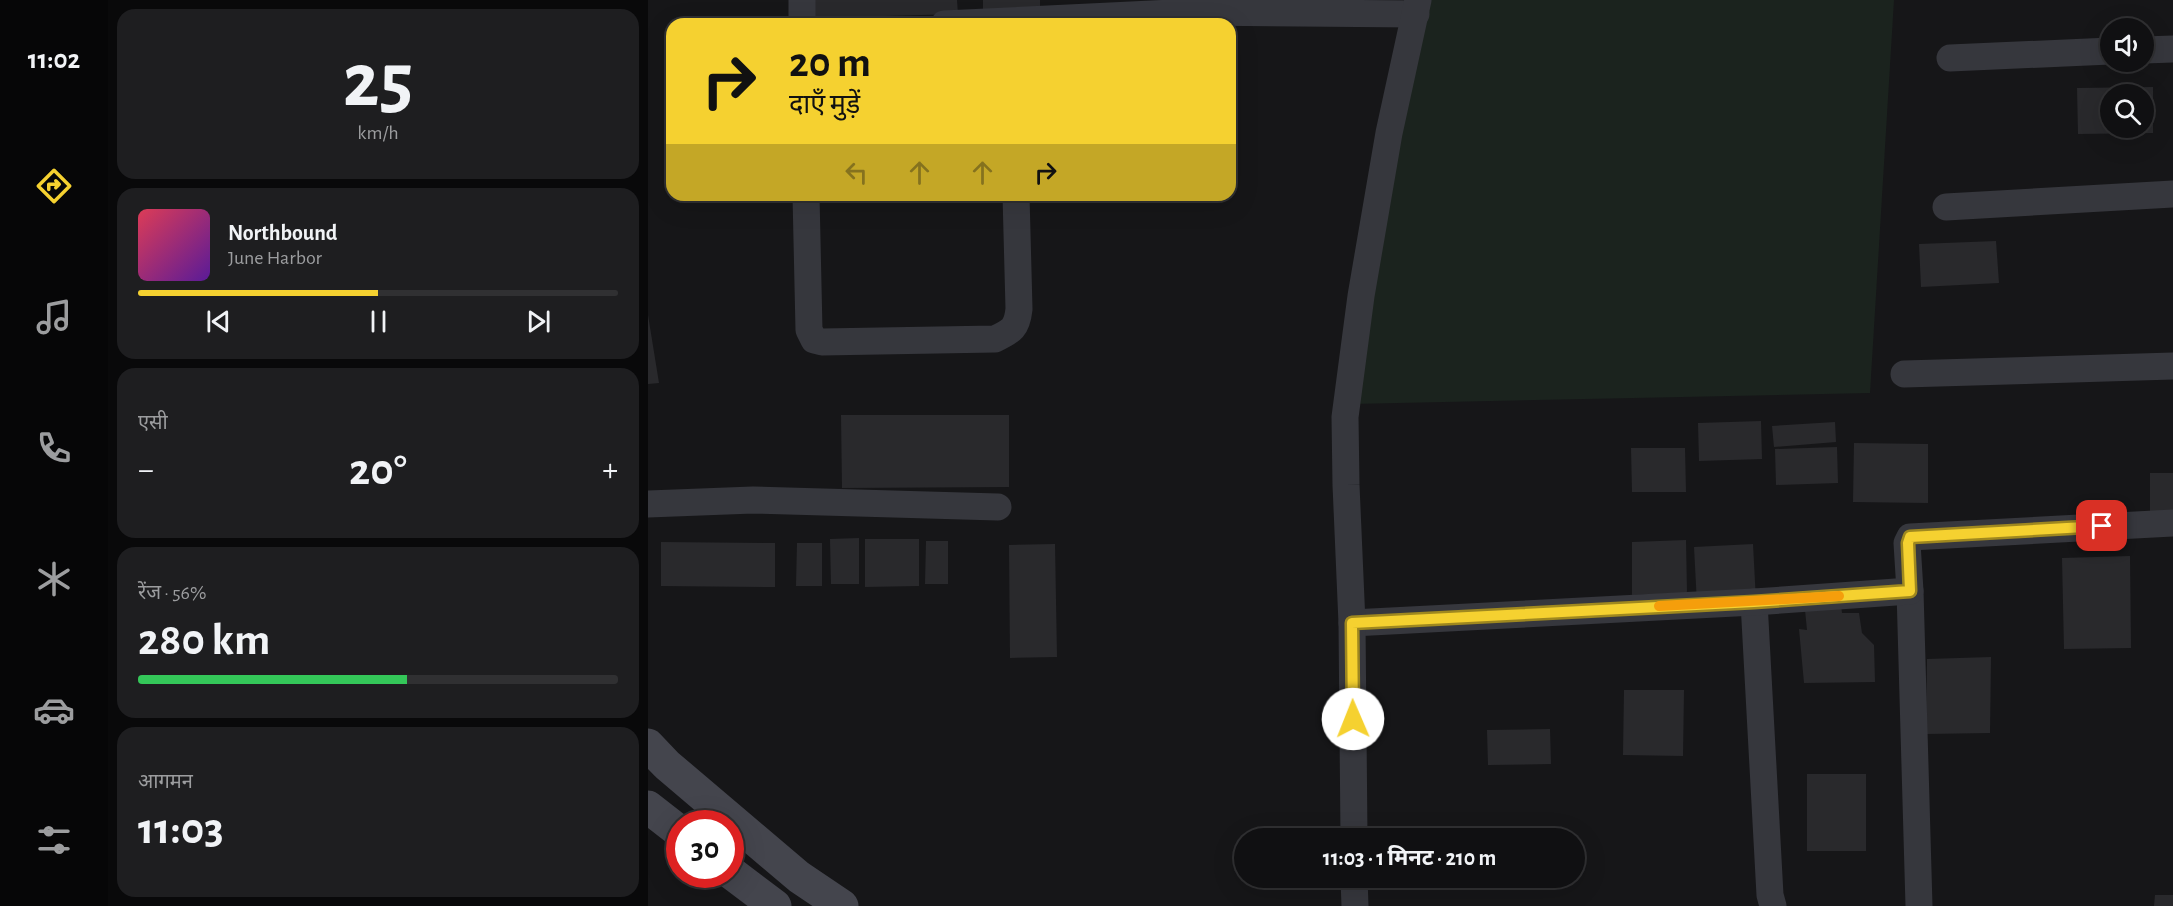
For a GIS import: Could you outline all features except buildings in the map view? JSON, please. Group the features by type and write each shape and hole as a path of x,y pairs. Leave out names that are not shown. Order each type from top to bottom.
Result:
{"main road":[{"path":"648,745 667,765 799,877 842,906"},
{"path":"648,807 666,821"},
{"path":"744,883 775,906"}],"street":[{"path":"802,0 802,18"},
{"path":"1084,18 1193,12 1417,7 1389,133 1350,365 1345,417 1352,623 1354,828"},
{"path":"2154,50 2173,49"},
{"path":"1950,58 2100,51"},
{"path":"1946,207 2173,194"},
{"path":"806,201 809,330 814,340 822,342 994,339 1008,333 1017,323 1019,309 1016,201"},
{"path":"1904,374 2173,366"},
{"path":"648,504 753,500 998,507"},
{"path":"1919,906 1908,543 1910,537 2173,523"},
{"path":"1352,623 1754,602 1910,591"},
{"path":"1754,602 1769,883 1773,906"},
{"path":"1354,888 1354,906"}],"shaded area":[{"path":"1423,0 1894,0 1870,393 1352,404"}],"slow traffic":[{"path":"1659,606 1839,596"}],"route":[{"path":"1353,719 1352,623 1754,602 1910,591 1908,543 1910,537 2102,526"}]}
